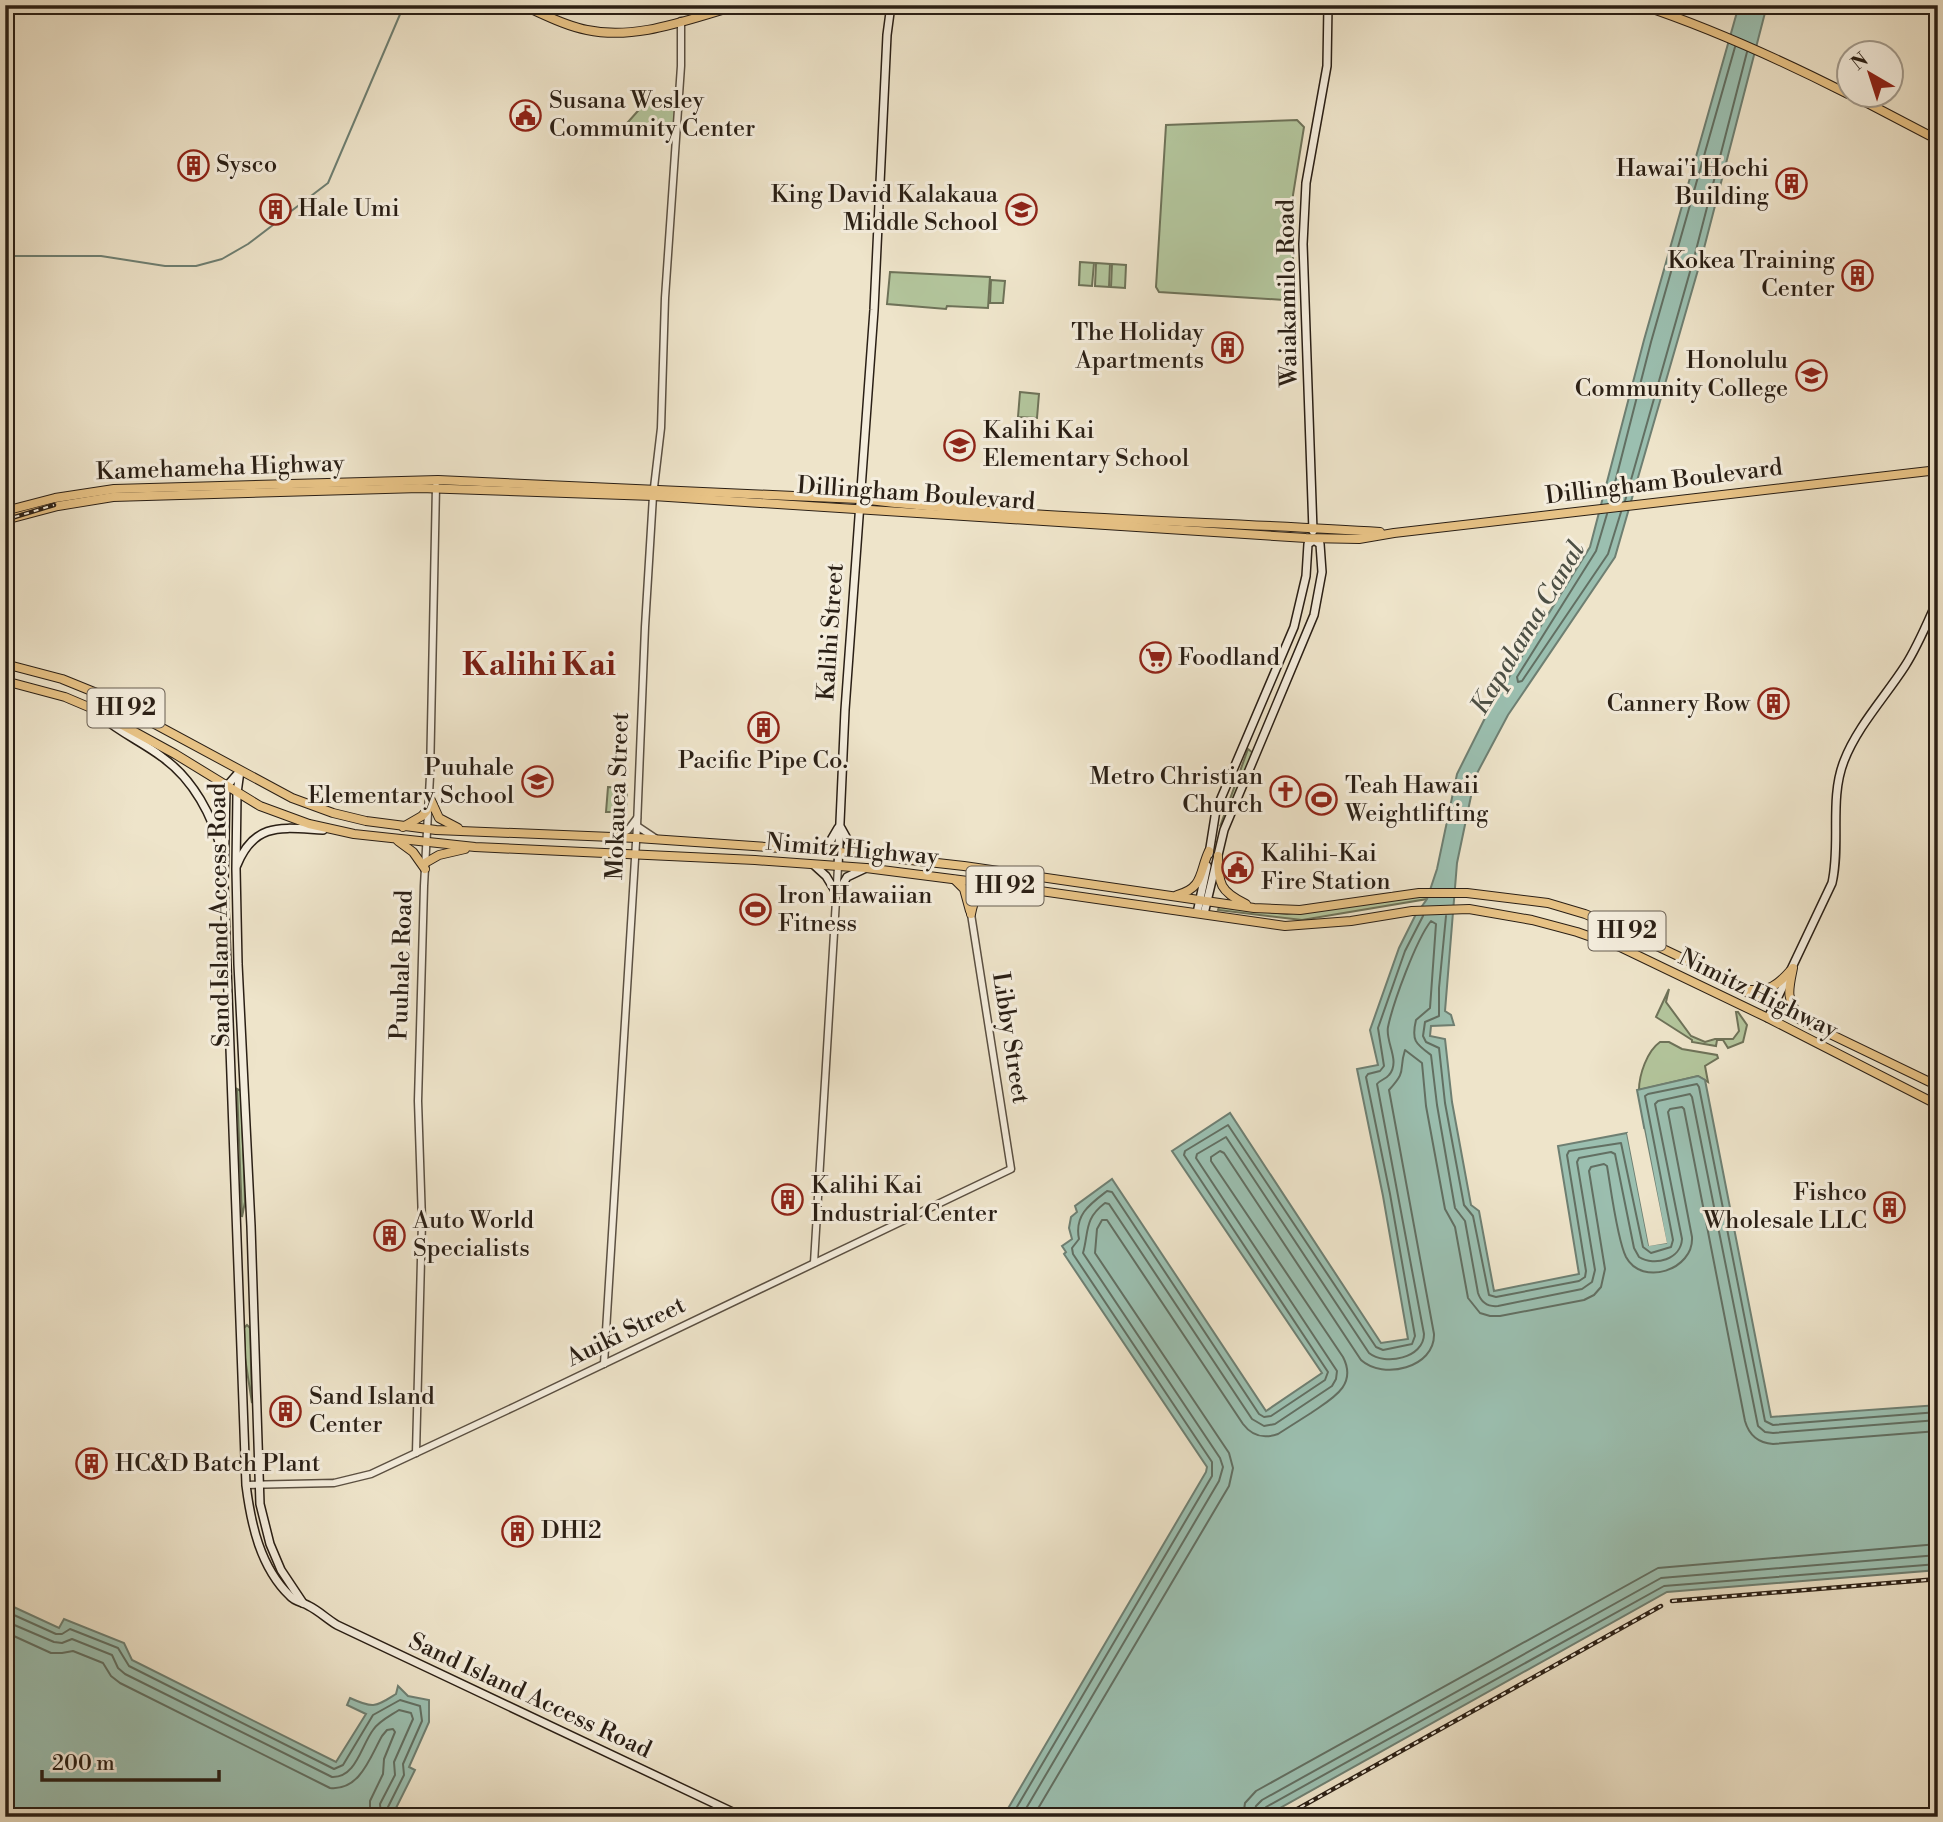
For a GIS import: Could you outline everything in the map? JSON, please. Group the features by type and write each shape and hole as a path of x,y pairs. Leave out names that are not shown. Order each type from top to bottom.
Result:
{"main road":[{"path":"522,5 572,26 620,34 740,5"},
{"name":"Kalihi Street","path":"838,867 858,509 874,310 886,45 891,5"},
{"name":"Waiakamilo Road","path":"1213,853 1314,615 1322,572 1320,544 1314,539 1313,528 1303,244 1306,183 1327,66 1328,5"},
{"path":"1641,5 1729,37 1834,87"},
{"path":"1877,108 1938,139"},
{"name":"Dillingham Boulevard","path":"438,480 654,492 858,509 1314,539 1359,539 1601,508 1938,470"},
{"name":"Kamehameha Highway","path":"5,510 55,498 114,489 438,480"},
{"name":"Dillingham Boulevard","path":"435,489 654,492 859,499 901,505 1394,533"},
{"name":"Kamehameha Highway","path":"5,520 58,506 113,497 435,489"},
{"name":"Waiakamilo Road","path":"1201,914 1213,853 1216,810 1294,627 1304,586 1308,544 1314,539"},
{"path":"1768,1018 1832,883 1836,859 1838,785 1843,763 1853,742 1913,654 1938,599"},
{"name":"Nimitz Highway","path":"5,664 62,679 99,694 292,798 323,810 403,827 637,838 864,854 1254,908 1300,909 1419,892 1467,893 1536,901 1585,914 1623,930 1938,1086"},
{"name":"Nimitz Highway","path":"5,681 65,697 91,708 156,743 237,793 284,816 332,830 475,847 866,869 952,878 1285,926 1350,921 1412,911 1469,909 1532,920 1620,947 1768,1018 1938,1105"},
{"path":"91,708 118,730 165,759 186,779 210,817 224,863"},
{"name":"Sand Island Access Road","path":"240,771 226,787 224,863 246,1485 252,1527 261,1550 273,1574 290,1597 360,1637 743,1817"},
{"name":"Sand Island Access Road","path":"240,771 237,793 236,869 238,964 251,1226 259,1484 264,1525 270,1544 281,1570 304,1604"},
{"path":"429,796 439,817 447,824 464,831"},
{"path":"403,827 422,816 429,808"},
{"path":"819,851 831,840 839,824"},
{"path":"839,824 851,846 864,854"},
{"path":"236,869 250,842 269,830 332,830"},
{"path":"396,839 425,866 439,855 475,847"},
{"path":"1174,896 1186,893 1198,884 1202,865 1213,853"},
{"path":"1213,853 1221,886 1227,895 1254,908"},
{"path":"815,866 826,876 837,894 847,877 866,869"},
{"path":"952,878 964,889 971,914"},
{"path":"971,914 976,896 985,888 999,885"},
{"path":"1746,990 1773,988 1793,968"},
{"path":"1793,968 1788,992 1790,1003 1802,1020"},
{"path":"231,1077 244,1077"},
{"path":"237,1226 251,1226"},
{"path":"244,1408 256,1407"}],"street":[{"name":"Mokauea Street","path":"604,1364 637,838 645,627 661,428 665,298 681,66 681,21"},
{"name":"Puuhale Road","path":"416,1452 422,1221 418,1101 429,808 435,489 438,480"},
{"path":"616,838 628,830 638,816"},
{"path":"637,827 660,840"},
{"name":"Kalihi Street","path":"814,1263 838,867"},
{"name":"Libby Street","path":"971,914 1011,1169"},
{"name":"Auiki Street","path":"246,1485 334,1483 357,1479 1011,1169"}],"shaded area":[{"path":"644,104 677,104 675,134 621,130"},
{"path":"1297,120 1304,127 1293,195 1293,295 1284,300 1159,292 1156,287 1166,125"},
{"path":"1080,262 1094,263 1092,286 1079,285"},
{"path":"1096,263 1110,264 1109,287 1095,286"},
{"path":"1112,264 1126,265 1125,288 1111,287"},
{"path":"890,272 990,277 988,308 947,306 946,309 887,304"},
{"path":"991,280 1005,281 1003,303 990,303"},
{"path":"1020,392 1039,394 1037,418 1018,417"},
{"path":"1248,749 1253,753 1225,821 1221,824"},
{"path":"608,787 627,788 626,812 606,812"},
{"path":"1429,892 1427,899 1302,920 1218,910 1219,907 1287,914"},
{"path":"1669,989 1666,1002 1691,1036 1705,1042 1715,1039 1733,1039 1739,1031 1738,1012 1747,1025 1743,1042 1728,1048 1723,1040 1717,1040 1716,1046 1692,1042 1656,1017"},
{"path":"1660,1042 1717,1055 1718,1058 1705,1066 1708,1082 1698,1076 1639,1090 1645,1064 1651,1051"},
{"path":"237,1089 241,1091 245,1202 242,1217"},
{"path":"247,1325 250,1328 252,1403 245,1358 244,1328"}],"water":[{"path":"1739,5 1767,5 1702,256 1615,557 1508,715 1475,777 1457,863 1445,1011 1451,1015 1454,1025 1431,1026 1430,1036 1445,1039 1452,1102 1471,1205 1479,1211 1494,1291 1579,1274 1558,1146 1627,1133 1649,1245 1666,1243 1637,1090 1698,1076 1705,1080 1771,1417 1938,1405 1938,1570 1667,1592 1264,1817 1003,1817 1207,1467 1064,1254 1066,1252 1062,1246 1072,1239 1069,1228 1071,1217 1077,1212 1075,1206 1112,1179 1266,1411 1322,1373 1172,1151 1230,1113 1381,1343 1408,1339 1357,1069 1378,1065 1370,1030 1399,948 1427,899 1437,869 1457,774 1491,706 1590,547 1644,340"},
{"path":"5,1603 59,1628 64,1619 124,1643 132,1660 336,1762 366,1714 347,1705 350,1698 374,1705 396,1694 398,1686 408,1696 429,1700 429,1722 409,1767 415,1770 395,1810 409,1817 5,1817"}],"pier":[{"path":"1644,1129 1667,1243 1649,1246 1627,1133 1630,1132 1652,1242 1662,1240 1641,1130"}],"waterway":[{"path":"5,256 101,256 165,266 196,266 222,259 248,244 328,183 404,5"}],"railway":[{"path":"5,520 54,505"},
{"path":"1672,1601 1938,1579"},
{"path":"1283,1817 1661,1606"}],"place":[{"name":"Susana Wesley Community Center","path":"526,115"},
{"name":"Sysco","path":"193,165"},
{"name":"Hawai'i Hochi Building","path":"1792,183"},
{"name":"Hale Umi","path":"275,209"},
{"name":"King David Kalakaua Middle School","path":"1021,209"},
{"name":"Kokea Training Center","path":"1858,275"},
{"name":"The Holiday Apartments","path":"1227,347"},
{"name":"Honolulu Community College","path":"1811,375"},
{"name":"Kalihi Kai Elementary School","path":"960,445"},
{"name":"Foodland","path":"1155,658"},
{"name":"Cannery Row","path":"1773,704"},
{"name":"Pacific Pipe Co.","path":"763,727"},
{"name":"Puuhale Elementary School","path":"537,782"},
{"name":"Metro Christian Church","path":"1286,791"},
{"name":"Teah Hawaii Weightlifting","path":"1322,800"},
{"name":"Kalihi-Kai Fire Station","path":"1238,868"},
{"name":"Iron Hawaiian Fitness","path":"755,910"},
{"name":"Kalihi Kai Industrial Center","path":"788,1200"},
{"name":"Fishco Wholesale LLC","path":"1890,1207"},
{"name":"Auto World Specialists","path":"390,1235"},
{"name":"Sand Island Center","path":"286,1411"},
{"name":"HC&D Batch Plant","path":"92,1464"},
{"name":"DHI2","path":"518,1531"}],"district":[{"name":"Kalihi Kai","path":"539,665"}],"water label":[{"name":"Kapalama Canal","path":"1528,628"}]}
